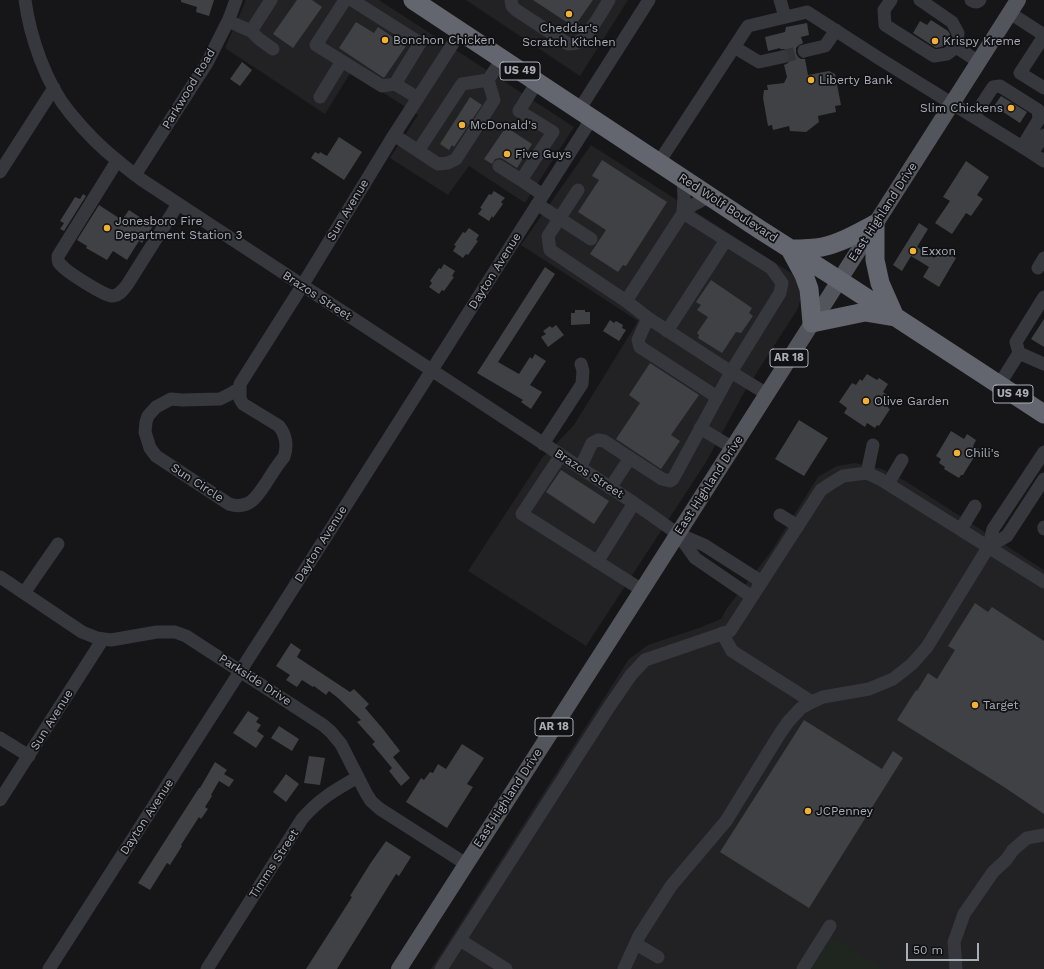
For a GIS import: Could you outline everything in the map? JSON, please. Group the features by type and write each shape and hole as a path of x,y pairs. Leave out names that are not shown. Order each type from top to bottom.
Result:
{"highway":[{"name":"Red Wolf Boulevard","path":"415,0 683,179 1044,414"},
{"path":"875,224 875,260 880,283 895,317 865,312 812,323 809,289 804,275 790,249 824,246 842,240 875,224"}],"main road":[{"name":"East Highland Drive","path":"399,969 733,448 1015,4"}],"street":[{"name":"Brazos Street","path":"25,0 36,46 54,88 77,122 117,161 178,204 634,503 678,534"},
{"name":"Parkwood Road","path":"136,175 207,63 228,21 236,0"},
{"path":"251,31 271,0"},
{"path":"346,0 316,45 382,86 394,84 418,98"},
{"path":"352,0 420,43 394,84"},
{"path":"511,0 512,6 516,10 568,44 579,42 585,37 609,0"},
{"name":"Dayton Avenue","path":"49,969 241,671 540,200 649,0"},
{"path":"780,0 785,17"},
{"path":"891,0 884,10 885,25 934,56 947,54 956,47 958,33 952,22 920,0"},
{"path":"971,0 977,2 980,0"},
{"path":"1015,4 1044,35 1039,54 1020,73 1044,88"},
{"path":"659,162 748,26 807,12 1044,161"},
{"path":"228,21 251,31 273,49"},
{"path":"804,52 825,46 836,30"},
{"name":"Sun Avenue","path":"240,391 240,384 394,135 461,31"},
{"path":"734,47 759,62 782,57"},
{"path":"956,47 979,62"},
{"path":"418,151 462,84 488,80 502,59"},
{"path":"320,97 342,62"},
{"path":"394,135 438,164 448,163 456,159 494,100 488,80"},
{"path":"521,180 553,132 519,111 537,82"},
{"path":"974,116 993,87 1000,86 1038,110 1039,119 1027,150"},
{"path":"0,172 54,88"},
{"path":"1027,150 1044,135"},
{"path":"117,161 58,256 59,264 66,270 105,294 113,296 121,293 128,285 178,204"},
{"path":"499,166 521,180 560,218 591,239"},
{"path":"683,179 683,213"},
{"path":"578,190 548,236 550,250 626,301 648,318 767,394"},
{"path":"626,301 683,213 692,205 710,196"},
{"path":"580,468 592,443 598,440 604,442 662,479 670,481 673,479 731,372 780,293 782,283 771,268 683,213"},
{"path":"667,330 726,240"},
{"path":"999,385 1019,353 1016,342 1044,297"},
{"path":"648,318 638,340 640,347 717,397"},
{"path":"1019,353 1044,364"},
{"path":"543,444 582,384 583,371 581,364"},
{"name":"Sun Circle","path":"235,391 240,391 240,399 243,404 279,426 283,431 286,441 286,451 284,456 257,497 250,503 240,506 229,504 156,456 150,448 144,432 149,414 156,407 171,399 220,399 235,391"},
{"path":"700,428 733,448"},
{"path":"867,474 873,445"},
{"path":"624,969 639,936 671,886 726,821 779,735 788,722 801,708 823,697 869,689 893,679 912,664 927,647 989,546 993,529 1044,452"},
{"path":"561,455 522,514 642,590"},
{"path":"610,488 630,458"},
{"path":"888,484 902,460"},
{"path":"441,969 631,675 646,660 730,631 821,490 830,484 843,476 867,474 880,479 989,546 1044,582"},
{"path":"989,546 1007,536 1044,479"},
{"path":"597,562 634,503"},
{"path":"961,529 975,506"},
{"path":"780,514 798,526"},
{"path":"678,534 704,545 762,582"},
{"path":"678,534 695,558 752,597"},
{"path":"24,593 58,544"},
{"name":"Parkside Drive","path":"0,577 82,632 89,635 111,640 156,632 175,632 186,636 323,725 341,744 371,801 380,810 466,864"},
{"path":"722,633 732,650 812,702"},
{"name":"Sun Avenue","path":"0,800 103,639"},
{"path":"0,738 29,756"},
{"name":"Timms Street","path":"207,969 302,819 311,808 324,797 358,777"},
{"path":"956,969 954,942 964,914 993,872 1006,860 1013,850 1027,838 1044,835"},
{"path":"803,969 830,926"},
{"path":"460,940 506,969"},
{"path":"636,944 658,957"}],"shaded area":[{"path":"246,0 379,0 574,127 525,203 469,166 448,195 390,158 418,115 351,72 325,114 225,48"},
{"path":"466,0 628,0 580,76"},
{"path":"591,145 791,273 797,281 800,290 800,301 797,310 745,391 706,462 586,646 468,571 542,458 574,425 638,321 521,245"},
{"path":"855,463 882,469 907,482 1044,570 1044,969 431,969 629,659 648,645 721,619 727,608 770,553 818,477 837,466"},
{"path":"829,935 883,969 808,969"}],"building":[{"path":"181,0 214,0 209,16 196,12 197,7 181,2"},
{"path":"297,0 312,0 322,7 293,48 273,34"},
{"name":"Cheddar's Scratch Kitchen","path":"533,0 593,0 574,27"},
{"name":"Krispy Kreme","path":"931,20 948,31 950,34 949,43 936,48 913,33 920,21 927,25"},
{"path":"356,22 374,33 378,27 406,46 384,78 339,48"},
{"name":"Liberty Bank","path":"807,23 809,35 801,37 803,43 796,48 796,53 801,59 805,59 808,75 829,71 835,74 841,105 835,106 836,112 818,116 819,122 806,132 790,131 789,126 773,130 772,125 768,126 763,98 764,90 768,90 767,85 784,83 787,77 784,65 788,63 790,56 788,51 780,48 768,51 765,37 785,32 786,27"},
{"path":"242,62 252,70 240,86 230,79"},
{"name":"Slim Chickens","path":"1001,96 1027,112 1020,123 994,106"},
{"name":"McDonald's","path":"470,97 482,105 454,147 452,145 449,150 440,144"},
{"name":"Five Guys","path":"506,127 532,144 517,168 500,158 495,159 492,164 484,159"},
{"path":"339,137 362,152 344,180 311,158 315,152 319,154 320,152 327,156"},
{"path":"602,160 667,202 626,266 623,265 618,272 590,254 606,230 578,212 599,180 592,176"},
{"path":"966,161 989,177 977,195 983,199 971,216 966,213 952,234 935,223 950,201 943,197"},
{"path":"494,191 505,198 501,202 503,204 489,221 478,214 489,194 491,195"},
{"path":"83,194 86,196 64,231 60,229 64,223 60,221 75,197 80,199"},
{"name":"Jonesboro Fire Department Station 3","path":"99,205 122,220 129,210 153,226 142,243 139,241 127,260 113,251 107,260 86,248 87,246 77,240"},
{"path":"919,223 928,229 917,247 934,258 941,249 956,258 939,287 923,277 929,267 911,256 902,271 893,265"},
{"path":"469,228 479,235 476,240 478,241 468,255 466,254 463,258 453,251 456,246 454,245 463,232 465,233"},
{"path":"444,264 455,271 452,276 454,277 444,291 442,290 439,294 429,287 432,283 430,281 439,268 441,269"},
{"path":"545,267 555,274 498,362 519,374 530,357 532,359 535,354 546,361 530,385 542,392 531,409 521,402 523,400 477,373"},
{"path":"711,280 752,308 749,313 753,316 741,333 736,332 722,353 698,338 699,335 697,333 708,317 697,310 701,305 696,302"},
{"path":"575,310 585,310 585,312 590,312 590,324 571,325 571,313 575,313"},
{"path":"1044,319 1044,347 1031,339"},
{"path":"610,320 614,323 616,321 623,325 622,328 626,330 619,341 603,331"},
{"path":"556,325 564,335 548,347 541,337 546,334 543,331 550,326 552,328"},
{"path":"650,363 699,395 671,435 680,441 661,469 616,439 640,403 629,395"},
{"name":"Olive Garden","path":"867,374 877,380 879,378 888,384 883,392 893,399 888,408 890,409 879,426 877,425 875,428 867,423 865,427 844,413 847,408 839,402 852,383 856,385 860,379 862,381"},
{"path":"799,420 828,438 804,476 775,459"},
{"name":"Chili's","path":"951,431 964,439 967,434 976,440 973,446 979,449 963,475 959,478 944,469 945,467 939,463 941,459 936,456"},
{"path":"561,470 609,501 594,524 546,492"},
{"name":"Target","path":"975,603 988,612 992,607 1044,641 1044,814 897,720 928,673 937,679 955,650 948,646"},
{"path":"291,643 301,650 297,657 350,692 354,689 369,704 365,708 400,751 393,757 410,778 401,786 389,771 392,768 372,744 375,742 357,722 361,720 338,698 329,691 326,695 314,686 313,687 302,680 297,687 286,680 290,675 276,666"},
{"path":"248,711 259,718 256,722 261,725 257,731 264,736 256,748 233,733"},
{"name":"JCPenney","path":"804,720 882,769 893,751 903,758 809,908 720,852"},
{"path":"279,726 299,739 292,751 271,738"},
{"path":"462,744 484,758 467,784 473,787 447,828 406,802 421,778 424,780 430,772 433,773 438,764 446,769"},
{"path":"309,756 325,758 320,785 304,783"},
{"path":"215,762 227,770 224,774 234,780 229,787 219,781 205,807 208,809 201,819 199,817 170,865 167,863 150,890 138,883 200,788"},
{"path":"286,774 299,784 286,802 273,792"},
{"path":"386,841 411,857 399,876 396,874 337,969 306,969 352,897 350,896 370,864"}],"tunnel":[{"path":"782,57 804,51"}],"place":[{"name":"Cheddar's Scratch Kitchen","path":"569,14"},
{"name":"Bonchon Chicken","path":"385,40"},
{"name":"Krispy Kreme","path":"935,41"},
{"name":"Liberty Bank","path":"811,80"},
{"name":"Slim Chickens","path":"1011,108"},
{"name":"McDonald's","path":"462,125"},
{"name":"Five Guys","path":"507,154"},
{"name":"Jonesboro Fire Department Station 3","path":"107,228"},
{"name":"Exxon","path":"913,251"},
{"name":"Olive Garden","path":"866,401"},
{"name":"Chili's","path":"957,453"},
{"name":"Target","path":"975,705"},
{"name":"JCPenney","path":"808,811"}]}
